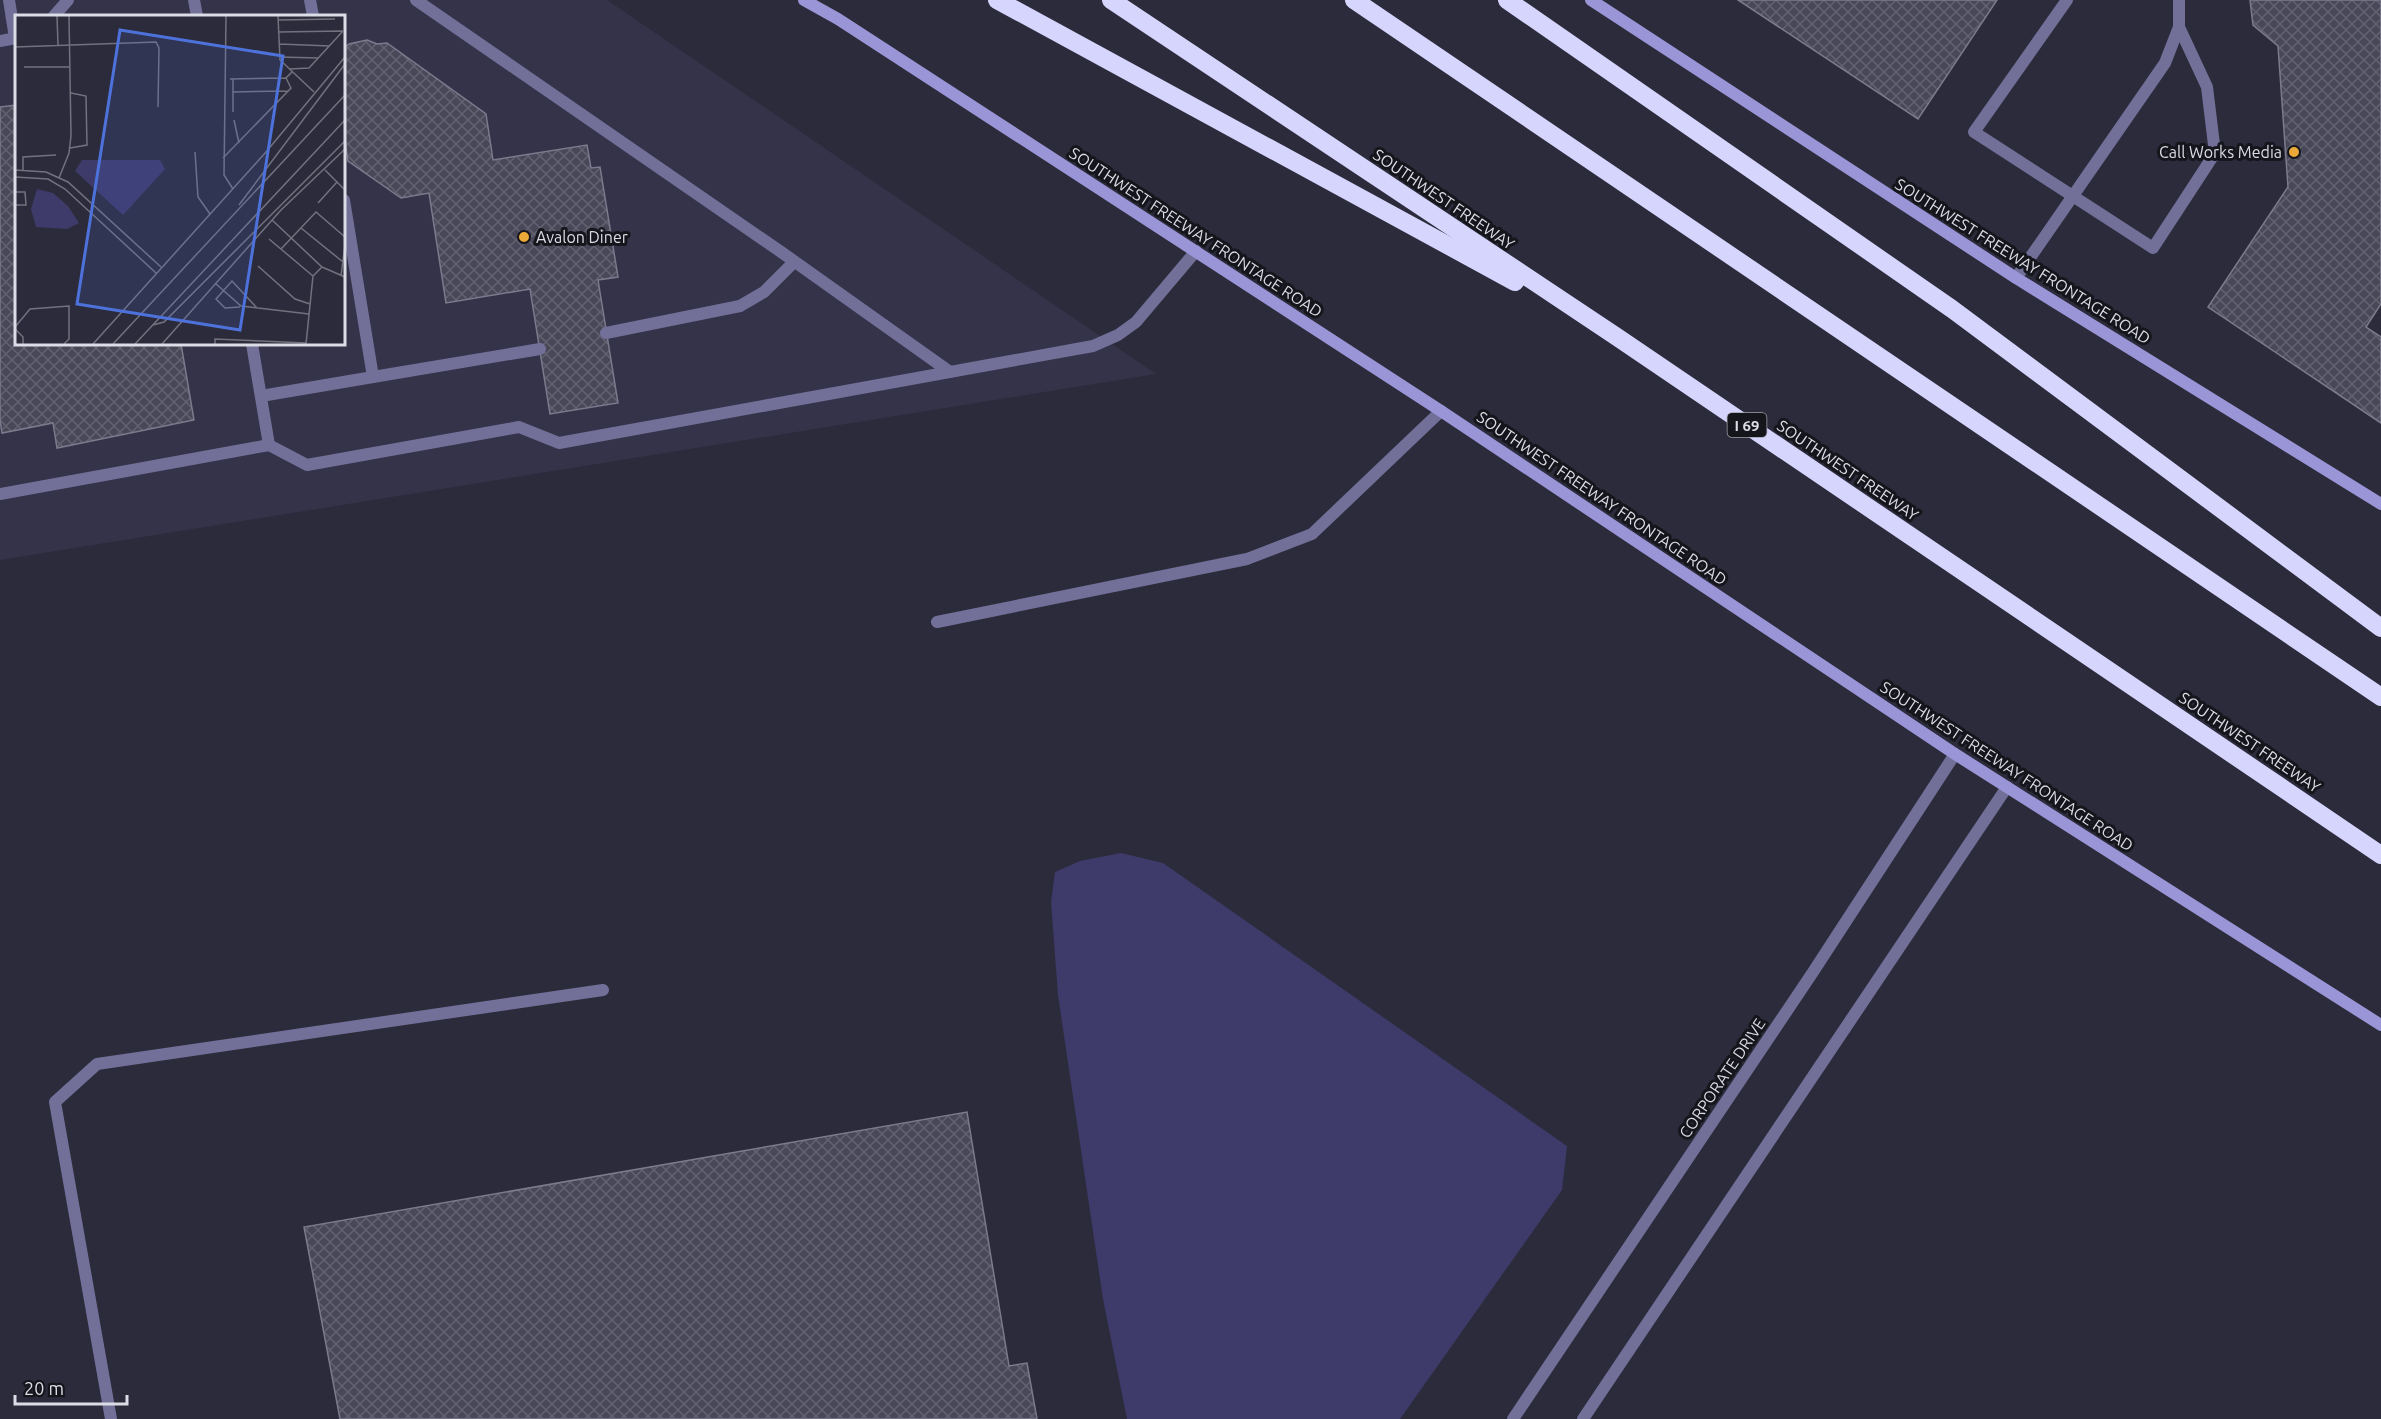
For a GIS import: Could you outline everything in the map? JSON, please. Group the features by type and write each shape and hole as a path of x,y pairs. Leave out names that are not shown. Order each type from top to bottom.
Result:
{"highway":[{"path":"997,0 1617,337"},
{"name":"SOUTHWEST FREEWAY","path":"1111,0 1617,337 2381,855"},
{"path":"1354,0 2381,697"},
{"path":"1506,0 1952,309 2381,628"}],"main road":[{"name":"SOUTHWEST FREEWAY FRONTAGE ROAD","path":"804,0 848,26 1442,411 1955,754 2381,1025"},
{"name":"SOUTHWEST FREEWAY FRONTAGE ROAD","path":"1591,0 2016,278 2381,504"}],"street":[{"path":"9,0 15,33"},
{"path":"55,15 68,0"},
{"path":"194,0 197,15"},
{"path":"310,0 313,15"},
{"path":"416,0 950,372"},
{"path":"2067,0 1974,132 2153,248 2215,153 2207,87 2179,27"},
{"path":"2016,278 2165,63 2179,27 2179,0"},
{"path":"0,41 15,38"},
{"path":"345,206 373,377"},
{"path":"0,494 269,445 307,465 519,428 558,443 1093,346 1118,335 1136,322 1196,251"},
{"path":"606,333 740,306 764,292 794,262"},
{"path":"252,345 269,445"},
{"path":"261,396 540,349"},
{"path":"937,622 1247,560 1312,534 1442,411"},
{"name":"CORPORATE DRIVE","path":"1513,1419 1814,972 1955,754"},
{"path":"1582,1419 2007,787"},
{"path":"111,1419 55,1102 97,1064 603,990"}],"shaded area":[{"path":"0,0 607,0 1156,374 0,560"},
{"path":"1121,853 1163,863 1567,1146 1562,1190 1400,1419 1127,1419 1103,1299 1058,995 1051,902 1055,872 1080,861"}],"building":[{"path":"1738,0 1997,0 1918,119"},
{"path":"2250,0 2381,0 2381,304 2366,327 2381,337 2381,423 2208,307 2288,187 2278,46 2253,25"},
{"name":"Avalon Diner","path":"367,40 377,44 387,43 486,114 493,160 587,145 591,168 600,167 618,277 598,280 618,403 550,414 530,289 446,303 429,193 401,198 348,161 345,141 345,47"},
{"path":"15,105 15,345 181,345 194,420 57,448 53,423 2,433 0,420 0,107"},
{"path":"967,1112 1009,1366 1027,1363 1037,1419 340,1419 304,1227"}],"place":[{"name":"Call Works Media","path":"2294,152"},
{"name":"Avalon Diner","path":"524,237"}]}
